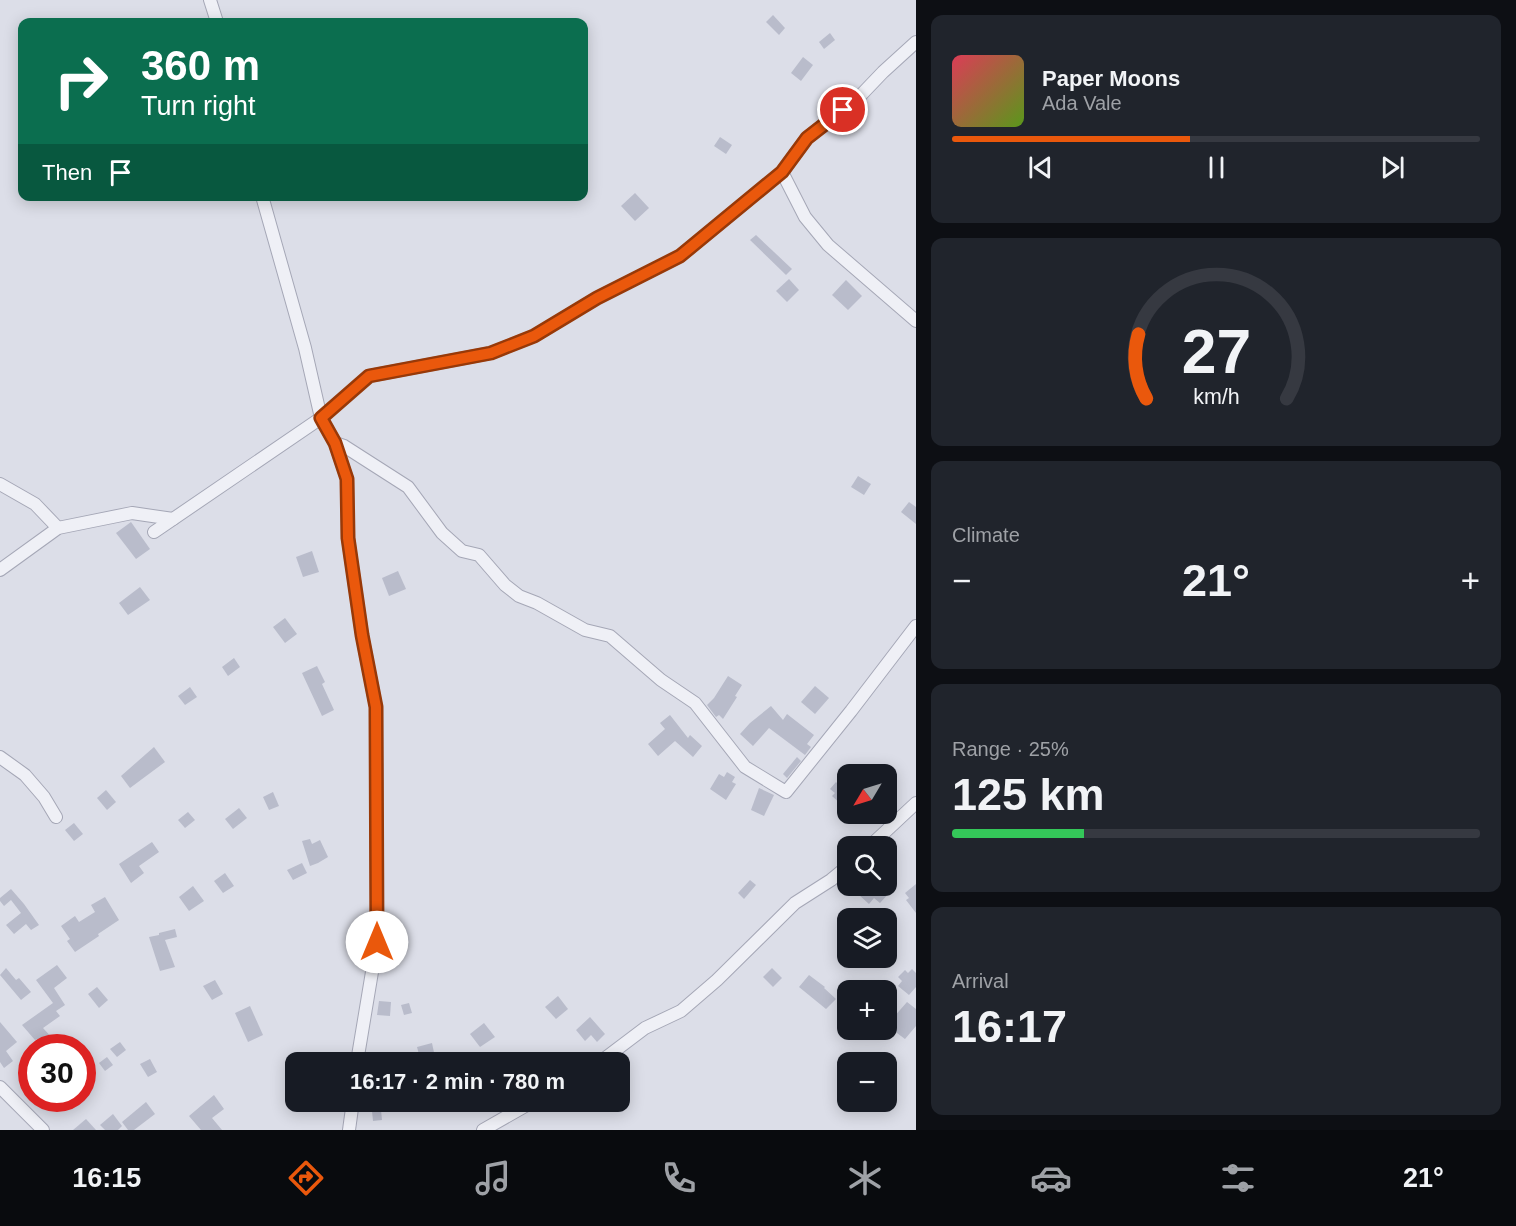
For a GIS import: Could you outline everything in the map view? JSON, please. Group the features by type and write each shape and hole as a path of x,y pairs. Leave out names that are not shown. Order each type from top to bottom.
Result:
{"street":[{"path":"210,0 216,18"},
{"path":"154,532 321,418 369,376 491,353 534,336 597,298 680,256 782,172 807,138 861,95 916,42"},
{"path":"782,172 805,217 828,245 916,321"},
{"path":"263,201 321,418 335,443 347,479 350,549 362,635 376,707 377,942 359,1052"},
{"path":"335,443 344,446 408,487 442,533 462,551 479,555 505,585 519,596 537,603 585,630 610,636 661,680 695,703 745,767 786,792 916,626"},
{"path":"0,484 35,504 58,528"},
{"path":"0,570 58,528 132,513 173,519"},
{"path":"0,757 25,775 44,797 56,817"},
{"path":"881,836 916,803"},
{"path":"613,1052 645,1028 681,1011 717,980 795,903 837,875"},
{"path":"0,1087 43,1130"},
{"path":"349,1130 351,1112"},
{"path":"483,1130 512,1112"}],"building":[{"path":"773,15 785,28 779,35 766,22"},
{"path":"830,33 835,40 824,49 819,42"},
{"path":"803,57 813,65 801,81 791,73"},
{"path":"720,137 732,145 726,154 714,146"},
{"path":"635,193 649,208 635,221 621,206"},
{"path":"756,235 792,269 786,275 750,240"},
{"path":"789,279 799,290 787,302 776,291"},
{"path":"846,280 862,296 848,310 832,295"},
{"path":"858,476 871,484 864,495 851,487"},
{"path":"909,502 916,507 916,524 901,512"},
{"path":"131,522 150,549 136,559 116,533"},
{"path":"312,551 319,572 303,577 296,557"},
{"path":"398,571 406,589 389,596 382,578"},
{"path":"140,587 150,600 128,615 119,603"},
{"path":"285,618 297,634 285,643 273,627"},
{"path":"234,658 240,667 228,676 222,667"},
{"path":"317,666 325,682 322,684 334,710 322,716 302,673"},
{"path":"728,676 742,685 723,719 719,715 716,717 707,705"},
{"path":"815,686 829,698 815,714 801,702"},
{"path":"190,687 197,697 185,705 178,696"},
{"path":"771,706 783,720 787,714 814,735 807,744 811,747 805,755 769,728 753,746 740,734"},
{"path":"670,715 688,738 690,735 702,746 693,757 675,741 658,756 648,744 665,729 660,723"},
{"path":"154,747 165,762 130,788 121,776"},
{"path":"797,757 801,761 787,778 783,774"},
{"path":"727,772 735,777 732,782 736,784 726,800 710,789 719,774 724,777"},
{"path":"836,782 837,801 832,796 835,793 830,789"},
{"path":"759,788 774,795 764,816 751,810"},
{"path":"106,790 116,802 107,810 97,798"},
{"path":"273,792 279,806 269,810 263,797"},
{"path":"239,808 247,818 233,829 225,819"},
{"path":"188,812 195,820 185,828 178,820"},
{"path":"74,823 83,834 74,841 65,830"},
{"path":"310,839 312,844 320,840 328,857 310,866 302,841"},
{"path":"152,842 159,852 139,866 144,873 131,883 119,864"},
{"path":"302,863 307,873 293,880 287,870"},
{"path":"225,873 234,886 223,893 214,881"},
{"path":"750,880 756,885 744,899 738,893"},
{"path":"916,884 916,913 906,900 909,898 905,893"},
{"path":"193,886 204,901 189,911 179,897"},
{"path":"11,889 39,925 31,930 26,924 14,934 6,925 21,913 11,900 4,906 0,901 0,898"},
{"path":"860,896 886,896 880,903 874,898 869,904"},
{"path":"105,897 119,920 75,952 67,941 70,939 61,926 75,916 79,922 95,912 91,905"},
{"path":"175,929 177,937 165,940 175,967 160,971 149,937"},
{"path":"57,965 67,978 54,988 65,1005 56,1011 60,1016 43,1028 48,1034 30,1034 22,1025 53,1003 36,980"},
{"path":"6,968 31,992 21,1000 0,975"},
{"path":"772,968 782,978 773,987 763,977"},
{"path":"912,969 916,973 916,987 909,995 898,986 902,981 898,977 905,970 908,973"},
{"path":"809,975 836,999 826,1009 799,987"},
{"path":"215,980 223,994 212,1000 203,986"},
{"path":"97,987 108,1000 99,1008 88,994"},
{"path":"558,996 568,1009 556,1019 545,1007"},
{"path":"379,1001 391,1002 390,1016 377,1015"},
{"path":"907,1002 916,1009 916,1026 905,1039 897,1033 897,1013"},
{"path":"409,1003 412,1013 404,1015 401,1005"},
{"path":"250,1006 263,1035 248,1042 235,1013"},
{"path":"590,1017 605,1034 597,1042 591,1035 585,1041 576,1030"},
{"path":"0,1022 17,1042 6,1051 13,1061 4,1068 0,1062"},
{"path":"484,1023 495,1037 480,1047 470,1034"},
{"path":"120,1042 126,1050 117,1057 110,1049"},
{"path":"432,1043 434,1052 418,1052 417,1047"},
{"path":"107,1057 113,1065 105,1071 99,1063"},
{"path":"150,1059 157,1072 148,1077 140,1064"},
{"path":"214,1095 224,1109 212,1118 222,1130 201,1130 189,1116"},
{"path":"146,1102 155,1114 134,1130 128,1130 122,1122"},
{"path":"372,1112 381,1112 382,1120 373,1121"},
{"path":"113,1114 122,1126 118,1130 105,1130 100,1125"},
{"path":"86,1119 96,1130 73,1130"}],"route":[{"path":"377,942 376,707 362,635 348,538 347,479 335,443 321,418 369,376 491,353 534,336 597,298 680,256 782,172 807,138 843,110"}]}
